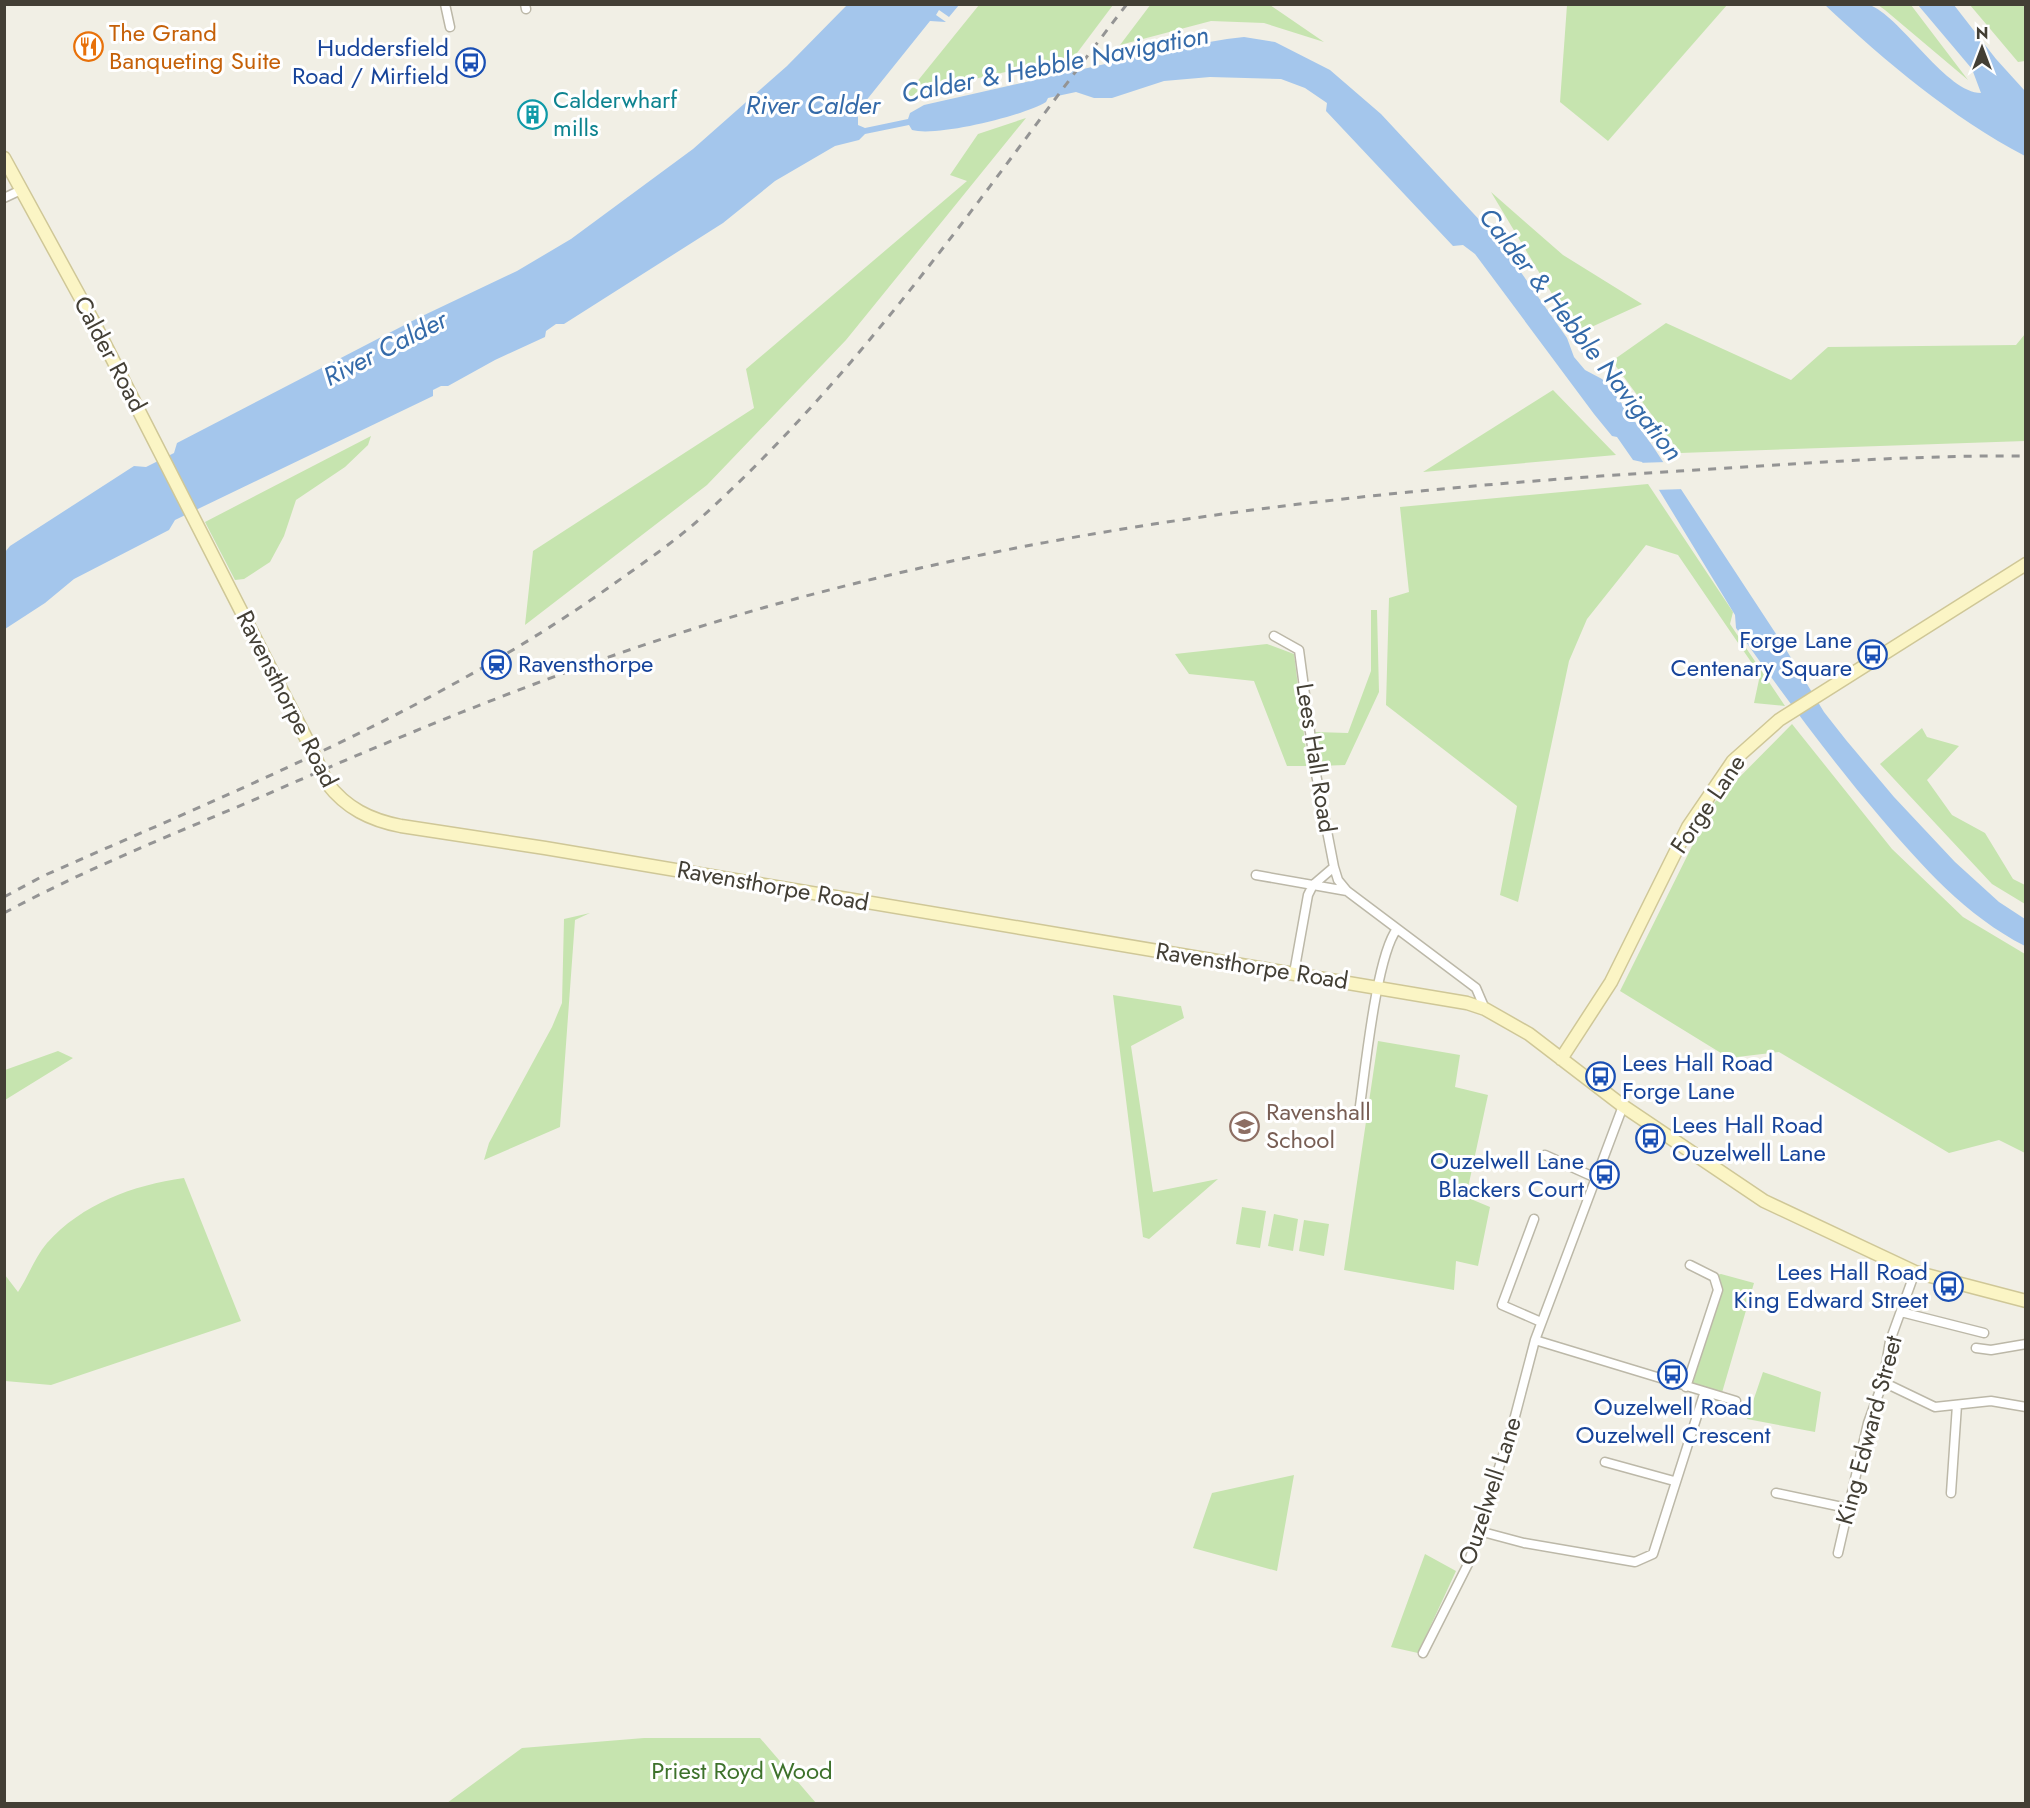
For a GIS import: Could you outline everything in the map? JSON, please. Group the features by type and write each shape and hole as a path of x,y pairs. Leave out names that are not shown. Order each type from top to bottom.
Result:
{"street":[{"path":"446,4 450,27"},
{"name":"Calder Road","path":"4,158 212,552"},
{"path":"4,198 21,190"},
{"name":"Ravensthorpe Road","path":"212,552 327,783 339,798 356,810 392,824 1378,986 1485,1009"},
{"name":"Forge Lane","path":"1561,1059 1611,982 1688,827 1733,761 1755,739 1788,714 2025,564"},
{"name":"Lees Hall Road","path":"1274,636 1299,650 1315,769 1338,880 1347,891 1476,988 1485,1009"},
{"path":"1294,973 1308,895 1314,885 1334,867"},
{"name":"Lees Hall Road","path":"1256,875 1347,891"},
{"path":"1359,1113 1378,986 1389,939 1397,929"},
{"path":"1485,1009 1529,1034 1623,1106 1764,1201 1915,1272 2025,1301"},
{"name":"Ouzelwell Lane","path":"1423,1653 1468,1564 1513,1424 1541,1322 1623,1106"},
{"path":"1545,1155 1596,1178"},
{"path":"1534,1220 1502,1305 1541,1322"},
{"path":"1686,1387 1718,1290 1714,1277 1690,1265"},
{"name":"King Edward Street","path":"1838,1554 1868,1423 1884,1382 1890,1341 1915,1272"},
{"path":"1901,1312 1984,1333"},
{"path":"1535,1340 1704,1394 1736,1401"},
{"path":"1976,1348 1991,1350 2025,1344"},
{"path":"1884,1382 1935,1407 1991,1401 2025,1407"},
{"path":"1479,1531 1524,1542 1635,1562 1653,1554 1674,1481 1704,1394"},
{"path":"1951,1494 1957,1405"},
{"path":"1605,1462 1674,1481"},
{"path":"1776,1493 1847,1508"}],"green space":[{"path":"1151,4 1270,5 1324,42 1264,23 1211,21 1120,45"},
{"path":"1567,4 1727,5 1608,141 1560,102"},
{"path":"979,5 1113,5 1074,57 965,81 903,99"},
{"path":"1878,5 1911,5 1968,80 1885,10"},
{"path":"1970,5 2025,5 2025,61 2018,62"},
{"path":"1026,118 846,340 707,485 525,625 533,551 754,408 746,369 967,181 950,175 978,134"},
{"path":"1491,192 1563,255 1642,304 1576,334"},
{"path":"1666,323 1791,380 1828,347 2016,345 2025,334 2025,441 1680,453 1612,361"},
{"path":"1553,390 1616,455 1423,472"},
{"path":"371,436 368,445 345,467 296,500 284,536 270,562 244,579 235,580 205,522"},
{"path":"1648,484 1733,612 1730,624 1785,706 1754,703 1760,675 1678,555 1646,545 1587,619 1569,661 1518,902 1500,895 1517,806 1386,705 1389,598 1409,592 1400,507"},
{"path":"1371,610 1377,610 1379,692 1345,765 1320,766 1315,732 1348,733 1371,671"},
{"path":"1267,644 1294,654 1308,766 1287,766 1254,681 1189,674 1175,654"},
{"path":"1792,724 1892,849 1963,917 2025,954 2025,1153 1999,1140 1949,1153 1779,1052 1729,1058 1620,991 1713,804"},
{"path":"1922,728 1927,737 1959,746 1927,780 1952,815 1985,833 2013,879 2025,885 2025,904 1992,884 1880,764"},
{"path":"590,913 575,920 560,1127 484,1160 489,1143 552,1027 562,1003 564,919"},
{"path":"1113,995 1181,1006 1184,1018 1131,1046 1153,1192 1218,1179 1149,1239 1143,1237"},
{"path":"1378,1041 1460,1055 1455,1087 1488,1095 1466,1197 1490,1207 1478,1266 1456,1261 1454,1290 1344,1270"},
{"path":"58,1051 73,1058 5,1100 5,1070"},
{"path":"184,1178 241,1321 51,1385 5,1381 5,1275 18,1292 47,1243 76,1217 127,1191"},
{"path":"1242,1207 1266,1211 1260,1248 1236,1244"},
{"path":"1274,1214 1298,1219 1293,1251 1268,1246"},
{"path":"1304,1220 1329,1224 1324,1256 1299,1251"},
{"path":"1721,1274 1754,1283 1721,1396 1688,1386 1721,1289 1716,1275"},
{"path":"1763,1372 1821,1392 1815,1432 1747,1419"},
{"path":"1294,1475 1277,1571 1193,1548 1212,1493"},
{"path":"1425,1554 1456,1571 1418,1653 1391,1647"},
{"name":"Priest Royd Wood","path":"644,1738 760,1738 816,1803 447,1803 522,1748"}],"water":[{"path":"1856,3 1872,6 1884,14 1954,81 1968,90 1981,93 1972,69 1918,5 1954,5 1996,59 2025,91 2025,156 1945,106 1872,47 1825,5"},
{"name":"River Calder","path":"847,5 959,5 949,17 939,10 936,15 946,22 930,21 865,102 858,114 858,125 865,128 908,119 910,113 924,105 1180,47 1227,39 1244,37 1275,42 1330,70 1381,114 1499,241 1567,338 1574,357 1585,370 1602,379 1611,389 1652,445 1782,643 1824,712 1894,797 1955,862 1999,902 2025,919 2025,946 1983,920 1946,889 1896,835 1842,771 1736,628 1735,615 1642,462 1633,460 1617,437 1612,436 1594,414 1475,254 1463,245 1453,246 1326,111 1327,103 1305,88 1281,79 1210,77 1164,81 1112,98 1094,98 1076,92 1048,98 1046,102 1035,108 980,124 940,131 912,130 909,125 865,134 859,140 835,146 775,181 723,223 564,324 556,324 546,331 545,337 495,360 448,386 441,386 433,390 433,396 175,520 169,530 74,579 45,603 5,629 5,552 10,546 134,466 146,467 174,453 177,443 418,318 517,271 571,239 693,149 787,66"}],"pier":[{"path":"1667,462 1685,489 1654,490 1640,464 1636,463"}],"railway":[{"path":"4,897 43,876 261,780 404,711 542,632 681,535 764,457 875,334 927,269 1127,4"},
{"path":"4,913 132,852 394,740 526,687 727,618 903,572 1123,529 1234,512 1345,499 1568,478 1895,458 2026,456"}],"place":[{"name":"The Grand Banqueting Suite","path":"88,47"},
{"name":"Huddersfield Road / Mirfield","path":"470,62"},
{"name":"Calderwharf mills","path":"532,114"},
{"name":"Forge Lane Centenary Square","path":"1873,654"},
{"name":"Ravensthorpe","path":"497,664"},
{"name":"Lees Hall Road Forge Lane","path":"1601,1077"},
{"name":"Ravenshall School","path":"1245,1126"},
{"name":"Lees Hall Road Ouzelwell Lane","path":"1651,1139"},
{"name":"Ouzelwell Lane Blackers Court","path":"1605,1175"},
{"name":"Lees Hall Road King Edward Street","path":"1949,1286"},
{"name":"Ouzelwell Road Ouzelwell Crescent","path":"1673,1374"}],"water label":[{"name":"Calder & Hebble Navigation","path":"1055,64"},
{"name":"Calder & Hebble Navigation","path":"1581,334"}]}
